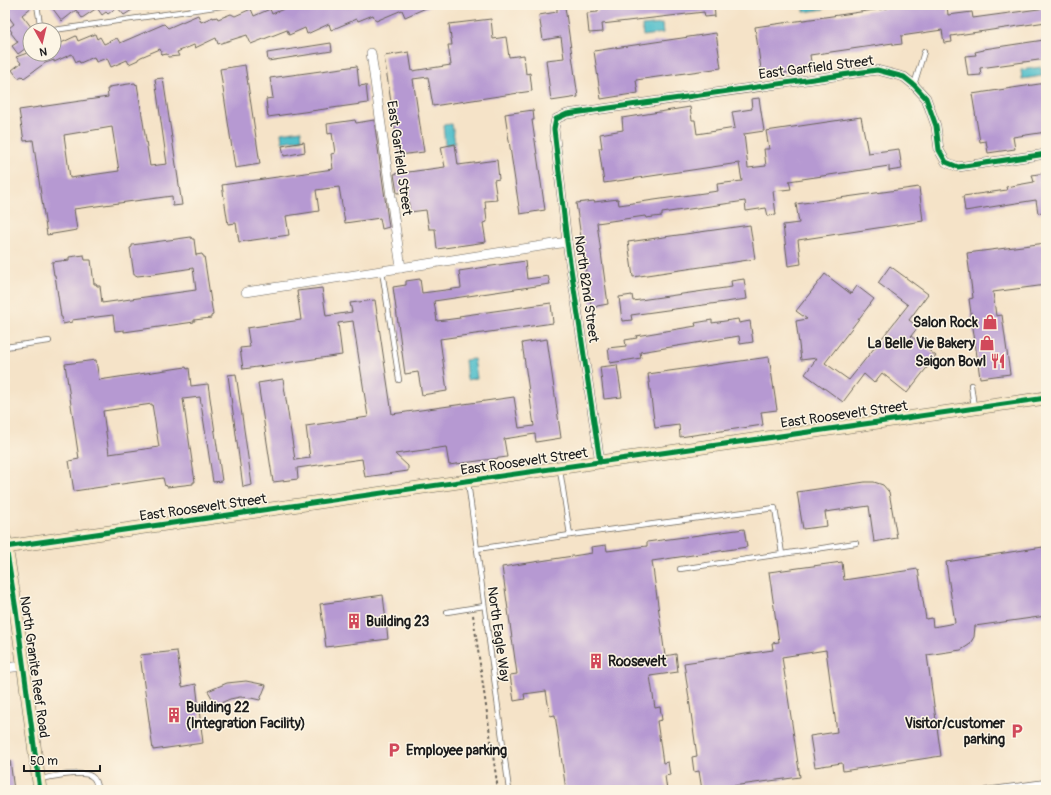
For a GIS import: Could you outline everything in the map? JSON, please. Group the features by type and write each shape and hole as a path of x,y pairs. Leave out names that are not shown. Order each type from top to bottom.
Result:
{"street":[{"name":"East Garfield Street","path":"371,52 401,268"},
{"name":"East Garfield Street","path":"556,119 567,114 877,70 904,77 926,98 936,126 939,150 946,162 958,167 1046,154"},
{"name":"North 82nd Street","path":"556,119 554,128 567,242 600,462"},
{"path":"246,292 567,242"},
{"name":"East Roosevelt Street","path":"5,544 468,481 1046,398"},
{"name":"North Granite Reef Road","path":"5,544 16,610 39,785"},
{"path":"5,668 23,666"}],"lane":[{"path":"37,5 40,22"},
{"path":"62,29 229,5"},
{"path":"914,85 924,52"},
{"path":"382,271 399,380"},
{"path":"5,347 49,341"},
{"path":"971,385 974,408"},
{"path":"559,468 570,535"},
{"name":"North Eagle Way","path":"468,481 509,790"},
{"path":"477,549 775,508 782,554"},
{"path":"680,569 856,543"},
{"path":"447,612 484,606"},
{"path":"39,785 85,774 93,778 97,783 97,790"},
{"path":"986,790 1046,782"}],"path":[{"path":"472,608 498,790"}],"water":[{"path":"804,5 824,5 824,9 804,12"},
{"path":"662,24 663,33 643,36 642,26"},
{"path":"1041,67 1042,76 1022,79 1021,70"},
{"path":"452,124 455,143 445,145 443,125"},
{"path":"301,130 302,139 282,142 281,133"},
{"path":"474,359 477,378 467,380 465,360"}],"building":[{"path":"11,5 33,5 22,15 27,22 22,22 22,51 18,54 12,46 18,42 9,28 14,24 5,10"},
{"path":"50,5 140,5 124,15 117,7 108,14 106,12 102,15 97,8 82,18 76,10 62,21"},
{"path":"301,5 316,5 317,8 324,5 433,5 405,17 402,10 376,21 373,15 358,21 357,19 331,30 329,24 307,34 305,28 289,35 287,30 251,44 247,35 218,44 216,38 195,48 194,45 177,52 179,56 168,57 167,54 162,55 160,49 129,64 127,60 111,67 107,58 96,62 94,57 80,63 79,61 76,62 72,54 62,58 62,43 76,36 78,41 95,34 97,39 100,37 104,44 117,38 120,43 164,24 168,28 198,15 201,22 213,17 217,17 218,19 231,14 235,16 251,9 254,16 270,9 272,14 288,7 292,6 293,8"},
{"path":"615,5 714,5 715,16 705,17 704,12 602,24 603,32 589,33 587,13 598,12 598,8"},
{"path":"888,5 947,5 948,15 972,12 973,18 1046,8 1046,22 951,36 952,42 944,43 942,30 901,36 902,44 893,45 893,43 810,55 812,69 762,76 755,27 888,8"},
{"path":"565,7 578,97 551,101 546,60 564,58 561,37 543,40 539,15 557,12 557,8"},
{"path":"491,19 493,39 506,37 509,57 524,55 526,74 530,73 532,91 433,106 428,77 413,79 424,152 399,155 384,56 409,52 412,71 451,65 448,45 452,45 449,24"},
{"path":"716,33 721,68 636,80 638,93 601,99 594,51"},
{"path":"1044,40 1046,44 1046,59 980,68 981,75 968,76 965,56 976,55 975,52 984,49"},
{"path":"331,43 332,51 268,61 267,53"},
{"path":"22,55 22,62 48,62 24,78 22,76 18,78 12,70 21,63 16,57"},
{"path":"245,65 260,164 235,168 220,69"},
{"path":"357,66 359,86 366,85 368,103 268,117 266,99 273,98 270,78"},
{"path":"163,78 182,205 173,206 172,196 74,209 77,230 47,235 33,140 24,141 19,110 108,97 107,89 109,89 109,87 135,83 136,85 137,84 150,166 167,164 155,79","holes":["112,127 119,171 70,178 64,135"]},
{"path":"1046,83 1046,132 1013,137 1015,149 988,153 986,141 980,142 972,94"},
{"path":"759,98 764,131 744,134 748,168 766,166 764,149 769,149 766,131 861,117 868,153 899,149 902,169 889,171 889,166 789,181 791,189 773,191 776,215 768,216 766,208 746,211 745,201 662,213 662,216 646,218 645,216 597,223 608,304 597,306 592,313 576,203 618,199 619,205 718,191 717,184 742,181 739,163 604,183 599,148 602,148 600,134 623,130 622,118 690,107 692,120 695,120 697,134 735,128 732,112 752,109 751,99"},
{"path":"533,110 534,120 532,120 545,210 520,214 505,114"},
{"path":"355,120 356,123 374,120 389,227 382,229 380,218 345,223 339,187 316,190 319,211 286,216 289,235 239,242 236,223 228,224 222,185 333,169 331,154 335,153 332,133 328,134 327,124"},
{"path":"304,142 305,152 284,156 282,146"},
{"path":"455,144 458,165 497,160 499,179 494,180 497,200 485,201 487,222 483,223 486,242 437,249 435,229 429,229 426,210 410,212 407,192 397,193 394,174 445,167 441,147"},
{"path":"1045,173 1046,211 1038,213 1036,200 965,211 963,196 1007,190 1006,187 1034,182 1032,175"},
{"path":"919,187 923,221 798,240 801,264 788,266 783,225 799,223 796,204"},
{"path":"750,225 755,259 633,277 628,242"},
{"path":"191,237 194,239 196,255 202,254 204,256 213,315 211,318 194,320 194,322 124,332 124,330 115,331 113,315 72,320 72,322 63,324 52,262 69,260 69,257 84,255 85,260 91,260 94,284 100,286 102,303 196,290 193,268 147,275 134,275 130,248 132,245"},
{"path":"1046,243 1046,285 993,292 996,316 1002,315 1010,374 980,378 969,299 973,298 967,253"},
{"path":"525,261 527,279 548,276 550,284 434,301 437,321 460,318 459,316 551,303 553,323 440,339 447,391 422,395 418,372 405,374 393,287 406,285 406,281 420,279 422,293 461,288 459,271"},
{"path":"890,266 928,294 909,320 918,327 911,336 936,356 907,393 882,373 874,383 864,374 843,402 805,374 817,358 801,360 796,321 807,319 796,311 825,274 851,294 857,286 874,299 825,363 849,380 908,305 878,283"},
{"path":"744,279 747,299 631,315 632,320 622,321 619,297 632,295 633,301 732,287 731,281"},
{"path":"322,288 326,316 352,312 350,303 375,300 392,414 514,397 519,428 534,426 522,343 547,339 561,438 536,442 535,434 504,439 507,457 449,465 446,447 395,454 408,466 408,471 365,477 362,459 297,468 298,479 273,482 258,383 283,379 295,460 310,458 306,426 368,417 353,321 338,323 342,355 243,369 240,348 250,347 247,328 301,320 297,291"},
{"path":"738,319 739,323 750,321 753,342 740,344 739,336 640,352 641,358 610,363 608,348 626,346 625,340 637,338 636,336 696,326 695,323 712,320 712,323"},
{"path":"769,357 777,410 761,412 763,425 680,437 679,425 655,428 648,374"},
{"path":"96,360 99,380 186,367 187,369 189,368 191,386 208,384 222,481 213,482 200,397 183,399 195,482 193,482 193,484 167,487 166,485 165,486 163,478 74,491 69,461 79,459 65,364","holes":["152,404 159,447 109,454 103,411"]},
{"path":"617,365 622,397 604,399 600,367"},
{"path":"236,374 252,485 243,487 228,375"},
{"path":"874,482 883,485 889,492 897,538 874,542 869,506 825,512 827,526 803,529 797,492"},
{"path":"744,529 747,547 652,561 665,656 676,654 678,672 650,676 655,708 660,707 662,720 657,721 663,763 668,762 670,775 665,776 667,790 566,790 555,715 550,716 546,691 524,694 525,699 514,701 510,675 517,674 502,567 592,553 591,547 606,545 607,551 647,546 647,542"},
{"path":"1043,547 1046,565 1046,616 975,626 974,637 969,645 961,650 927,655 941,756 843,771 842,763 815,767 810,736 837,732 826,650 782,657 800,777 702,790 699,771 694,772 692,757 697,756 684,663 773,650 772,643 779,642 769,572 842,562 844,580 918,569 926,619 932,618 933,627 955,623 946,562"},
{"name":"Building 23","path":"383,595 388,639 326,647 320,604"},
{"name":"Building 22 (Integration Facility)","path":"177,651 182,687 196,684 203,743 153,750 140,655"},
{"path":"246,681 266,685 260,700 240,697 230,699 216,705 208,691 227,683"},
{"path":"10,760 14,790 5,790 5,761"}],"cycle path":[{"path":"600,462 567,242 554,129 556,119 567,114 877,70 904,77 926,98 936,126 939,150 946,162 958,167 1046,154"},
{"path":"5,547 1046,398"},
{"path":"6,547 40,790"}],"place":[{"name":"Salon Rock","path":"990,322"},
{"name":"La Belle Vie Bakery","path":"987,343"},
{"name":"Saigon Bowl","path":"998,361"},
{"name":"Building 23","path":"354,621"},
{"name":"Roosevelt","path":"596,661"},
{"name":"Building 22 (Integration Facility)","path":"174,715"},
{"name":"Visitor/customer parking","path":"1017,731"},
{"name":"Employee parking","path":"394,750"}]}
